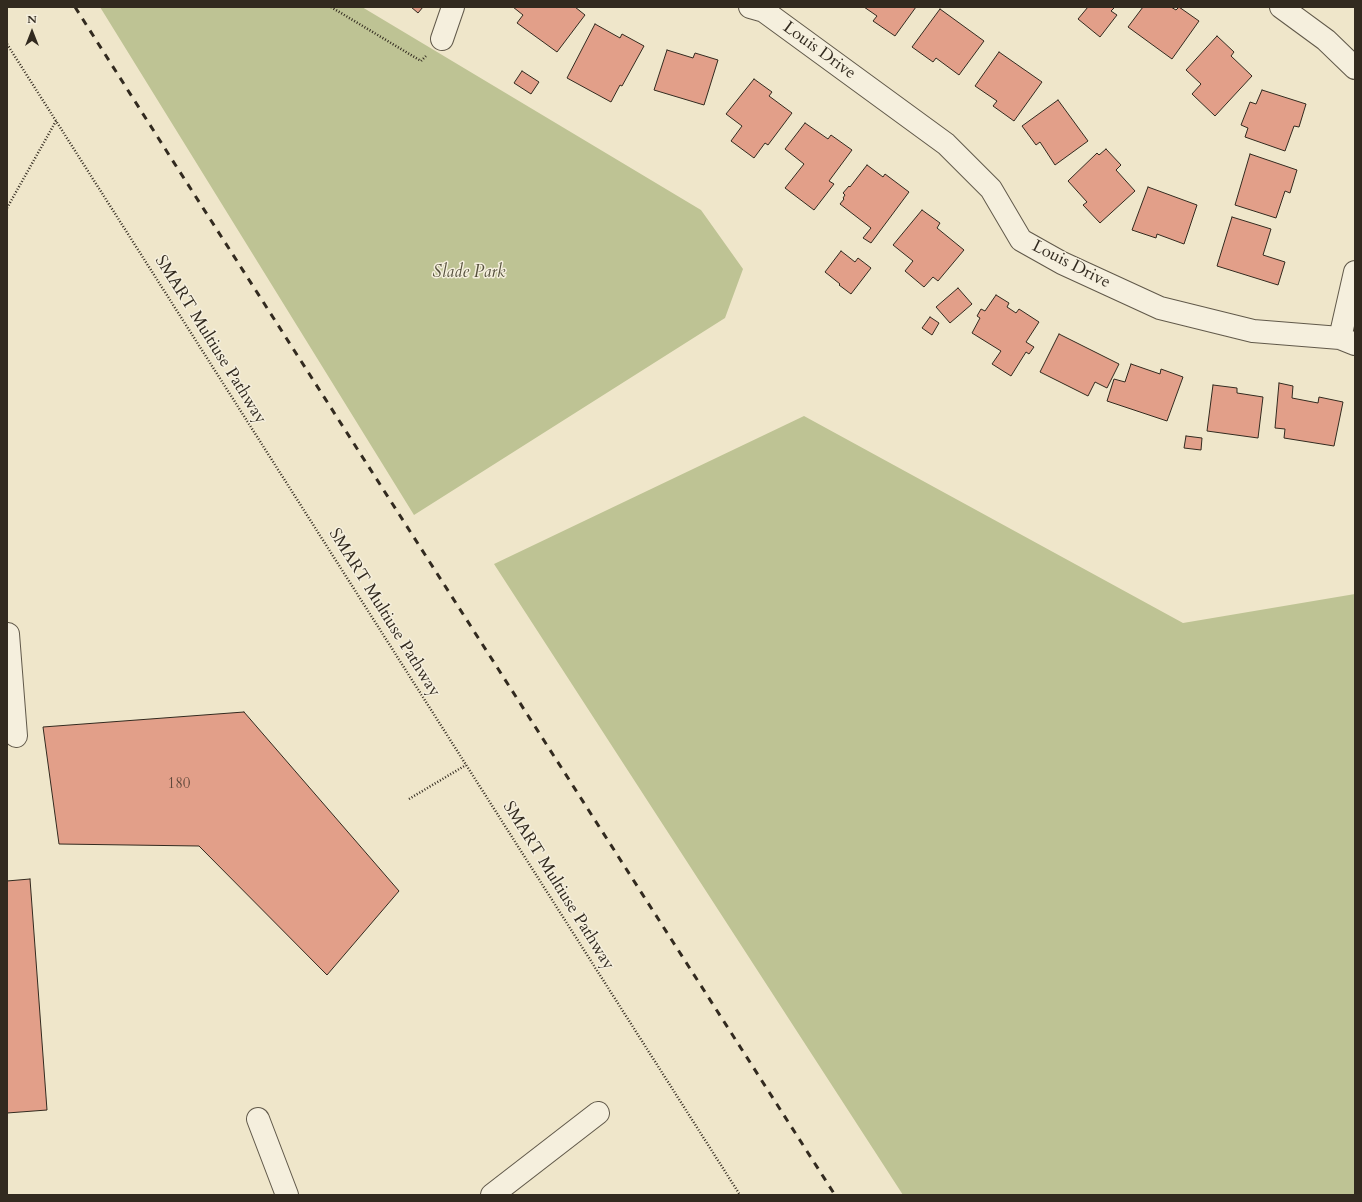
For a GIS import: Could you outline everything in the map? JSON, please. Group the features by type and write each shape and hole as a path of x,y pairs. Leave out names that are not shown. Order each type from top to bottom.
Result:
{"street":[{"path":"442,39 453,7"},
{"name":"Louis Drive","path":"750,7 764,11 946,144 991,189 1021,240 1062,264 1160,308 1253,330 1347,341"},
{"path":"1282,7 1326,40 1355,68"},
{"path":"1347,341 1355,272"},
{"path":"8,634 16,736"},
{"path":"492,1195 598,1113"},
{"path":"258,1119 287,1195"}],"path":[{"path":"331,7 422,60 442,39"},
{"name":"SMART Multiuse Pathway","path":"7,44 740,1195"},
{"path":"7,208 56,121"},
{"path":"409,799 466,765"}],"green space":[{"name":"Slade Park","path":"100,7 362,7 701,210 743,269 725,318 414,515"},
{"path":"804,416 1183,623 1355,594 1355,1195 903,1195 494,564"}],"building":[{"path":"411,7 423,7 418,13"},
{"path":"513,7 575,7 585,15 557,52 517,23 523,15"},
{"path":"864,7 916,7 895,36 873,21 877,16"},
{"path":"1088,7 1115,7 1111,11 1117,15 1100,37 1078,19"},
{"path":"1143,7 1171,7 1176,10 1179,7 1199,21 1172,59 1128,27"},
{"path":"940,9 984,41 959,75 936,58 933,62 912,47"},
{"path":"595,24 620,38 622,34 644,46 622,86 620,85 611,102 567,78"},
{"path":"1217,36 1234,52 1231,56 1252,76 1215,116 1192,94 1201,84 1186,70"},
{"path":"667,50 693,58 695,53 718,60 704,105 654,90"},
{"path":"999,52 1042,82 1014,121 993,106 997,101 975,86"},
{"path":"522,71 539,82 531,94 514,83"},
{"path":"754,79 772,92 769,96 792,113 768,145 765,143 754,158 731,141 742,126 726,114"},
{"path":"1262,90 1306,104 1299,127 1294,126 1285,151 1245,137 1248,128 1241,125 1250,102 1256,104"},
{"path":"1058,100 1088,141 1055,165 1040,142 1036,145 1022,126"},
{"path":"805,123 828,139 831,135 852,150 829,181 834,184 814,210 785,188 804,164 785,149"},
{"path":"1106,149 1121,165 1116,170 1135,191 1100,223 1083,205 1087,202 1068,181 1097,153 1099,155"},
{"path":"1250,154 1297,170 1290,193 1285,191 1276,218 1235,205"},
{"path":"867,165 883,177 885,174 909,192 871,243 863,238 871,228 840,204 844,199 843,198 845,195 843,193 849,186 850,187"},
{"path":"1148,187 1197,205 1184,244 1157,234 1156,238 1132,230"},
{"path":"922,210 940,223 937,228 964,250 938,281 933,277 924,287 905,271 913,261 893,245"},
{"path":"1232,217 1271,229 1263,255 1285,262 1278,285 1217,266"},
{"path":"841,251 855,262 858,258 871,268 851,294 825,272"},
{"path":"958,288 972,304 950,323 936,307"},
{"path":"996,295 1009,303 1007,307 1016,313 1019,309 1039,322 1026,342 1034,347 1029,354 1026,352 1011,376 992,364 1001,351 972,333 980,318 977,316 981,309 985,311"},
{"path":"930,317 939,323 932,335 922,328"},
{"path":"1059,334 1119,364 1107,388 1095,382 1088,396 1040,372"},
{"path":"1131,364 1160,374 1161,369 1183,377 1167,421 1107,401 1114,379 1125,382"},
{"path":"1279,383 1293,386 1292,398 1318,403 1319,397 1343,402 1334,446 1284,438 1285,429 1275,428"},
{"path":"1213,385 1237,388 1237,393 1263,397 1258,438 1207,431"},
{"path":"1186,436 1202,438 1201,450 1184,448"},
{"path":"244,712 399,891 327,975 199,846 59,844 43,727"},
{"path":"30,879 47,1110 7,1113 7,881"}],"railway":[{"path":"75,7 835,1195"}]}
